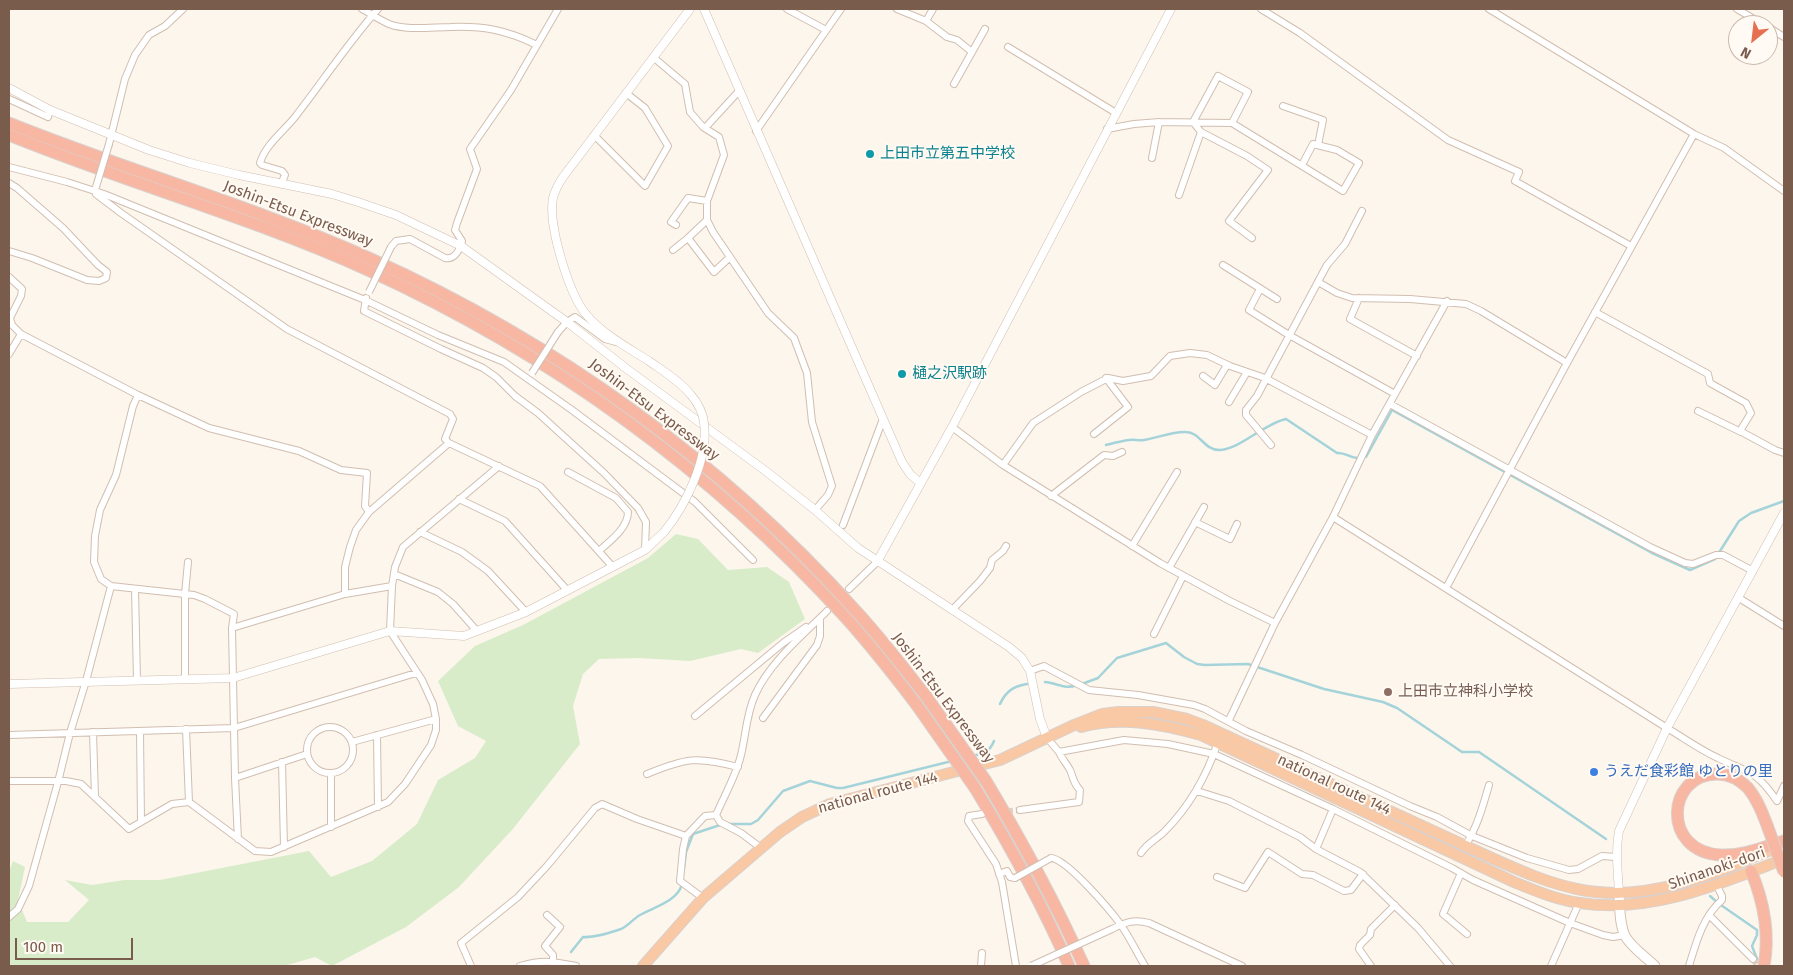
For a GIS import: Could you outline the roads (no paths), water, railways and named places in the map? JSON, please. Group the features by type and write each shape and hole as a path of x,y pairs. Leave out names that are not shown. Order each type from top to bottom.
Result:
{"highway":[{"name":"Joshin-Etsu Expressway","path":"9,122 92,155 277,221 371,258 461,302 547,352 650,422 706,466 796,549 856,611 926,696 986,781 1016,830 1042,877 1084,966"},
{"name":"Joshin-Etsu Expressway","path":"9,135 89,166 276,232 366,269 454,312 541,362 581,388 636,427 701,478 776,546 849,621 916,704 975,788 1006,838 1054,932 1067,966"},
{"name":"national route 144","path":"643,966 703,898 761,848 814,810 830,804 984,765 1017,753 1088,719 1118,712 1153,712 1187,719 1222,732 1528,874 1555,884 1598,893 1619,893"},
{"name":"national route 144","path":"1047,738 1086,726 1119,722 1136,722 1184,730 1218,742 1514,882 1558,898 1579,903 1620,906"},
{"path":"1784,841 1737,854 1722,855 1703,851 1689,842 1679,828 1677,820 1679,803 1686,790 1696,780 1714,774 1723,774 1739,780 1747,787 1760,806 1767,825 1784,872"},
{"path":"1756,857 1784,847"},
{"name":"Shinanoki-dori","path":"1619,893 1642,891 1692,880 1756,857"},
{"name":"Shinanoki-dori","path":"1620,906 1665,899 1716,884 1784,859"},
{"path":"1751,872 1762,901 1766,920 1764,966"}],"main road":[{"path":"1619,893 1621,922 1625,935 1631,944 1656,966"}],"street":[{"path":"94,189 112,135 125,79 135,55 149,35 164,26 183,9"},
{"path":"362,9 390,24 420,28 492,28 524,38 537,45"},
{"path":"281,184 284,175 282,171 262,165 260,163 262,156 378,9"},
{"path":"558,9 510,90 470,149 478,169 455,230 462,241 455,256 449,258 410,239 396,241 365,300 364,311 483,368 496,377 514,396 538,413 604,473 638,508 646,522 645,550"},
{"path":"9,684 233,678 390,631 464,636 526,612 645,550 664,532 682,506 702,458 705,442 704,420 699,407 690,394 674,379 618,342 586,314 577,301 566,276 553,221 553,198 557,187 690,9"},
{"path":"704,9 902,462 910,474 920,483"},
{"path":"787,9 826,30"},
{"path":"756,131 841,9"},
{"path":"897,9 926,21 947,37 957,40 972,52"},
{"path":"926,21 932,9"},
{"path":"849,589 877,562 952,427 1171,9"},
{"path":"1261,9 1300,33 1448,140 1519,172 1515,181 1631,246"},
{"path":"1489,9 1694,134 1724,148 1784,191"},
{"path":"954,84 984,29"},
{"path":"1008,47 1116,113"},
{"path":"653,57 685,84 690,112 705,128 718,137 724,155 707,201 707,220 713,232 768,313 794,338 807,373 812,422 832,486 828,495 815,510"},
{"path":"1193,122 1218,76 1248,92 1232,123"},
{"path":"9,88 50,110 190,163 358,202 413,222 461,246 567,322 815,510 877,562 953,609 1022,658 1030,671 1040,719 1047,738 1070,769 1074,783 1080,790 1079,802 1020,810"},
{"path":"705,128 739,91"},
{"path":"594,136 645,186 668,146 645,108 626,93"},
{"path":"9,99 48,117 50,110"},
{"path":"1284,106 1323,120 1318,145"},
{"path":"1107,129 1159,122 1232,123 1343,191 1359,163 1337,150 1313,144 1302,165"},
{"path":"1152,158 1159,122"},
{"path":"1193,122 1201,132 1247,156 1268,170 1228,221 1252,238"},
{"path":"1179,195 1201,132"},
{"path":"1446,588 1508,470 1694,134"},
{"path":"9,167 94,189 365,300 438,335 504,362 530,376 695,502 753,560"},
{"path":"9,183 63,228 107,272 106,278 99,281 87,280 39,260 9,251"},
{"path":"94,189 121,213 287,329 450,414 453,419 445,439 449,443 540,486 612,566"},
{"path":"676,225 671,222 688,198 707,201"},
{"path":"1271,445 1246,415 1246,410 1256,396 1327,265 1345,244 1362,211"},
{"path":"672,250 707,220"},
{"path":"688,238 714,272 730,257"},
{"path":"1223,266 1277,299"},
{"path":"9,277 22,290 10,318 12,325 21,334 138,395 209,428 299,451 341,470 367,473 365,506 368,512"},
{"path":"1318,282 1343,296 1466,304 1481,311 1567,363"},
{"path":"1260,289 1249,310 1289,335 1395,394"},
{"path":"1359,298 1350,318 1417,356"},
{"path":"1229,720 1276,623 1333,517 1372,435 1447,302"},
{"path":"1595,312 1708,374 1710,383 1746,403 1751,413 1741,432"},
{"path":"530,376 558,332 567,322 575,317 605,338 618,342"},
{"path":"9,354 21,334"},
{"path":"1003,465 1033,423 1081,392 1106,378 1123,381 1151,376 1170,356 1190,353 1207,356 1265,378 1372,435"},
{"path":"1203,376 1215,385 1227,365"},
{"path":"1229,402 1247,372"},
{"path":"1094,434 1128,407 1106,378"},
{"path":"138,395 133,406 116,474 100,510 94,536 94,562 101,579 111,586 185,594 205,599 234,614 232,628 238,839"},
{"path":"1390,404 1650,547 1685,563 1694,564 1716,554 1723,555 1753,571"},
{"path":"1698,412 1784,453"},
{"path":"843,525 883,419"},
{"path":"952,427 1003,465 1132,546 1183,576 1276,623"},
{"path":"345,594 345,567 350,547 356,530 368,512 449,443"},
{"path":"1051,496 1104,455 1113,456 1122,452"},
{"path":"9,781 66,781 81,784 130,829 172,804 189,802 255,851 271,852 388,802 431,745 436,730 433,704 422,680 390,631 394,574 403,547 498,466"},
{"path":"568,472 616,498 628,512 628,519 619,532 599,551"},
{"path":"1132,546 1177,472"},
{"path":"459,499 505,521 567,590"},
{"path":"1169,568 1204,507"},
{"path":"1619,893 1616,857 1620,831 1667,728 1784,513"},
{"path":"1333,517 1667,728 1718,758 1755,774 1766,784 1777,801 1784,786"},
{"path":"1195,522 1230,539 1237,524"},
{"path":"420,532 462,552 488,571 526,612"},
{"path":"953,609 980,581 990,568 992,560 1006,546"},
{"path":"185,679 185,594 188,562"},
{"path":"394,574 438,592 453,604 478,630"},
{"path":"1154,634 1183,576"},
{"path":"9,917 18,909 29,886 111,586"},
{"path":"232,628 345,594 392,586"},
{"path":"135,589 137,680"},
{"path":"1739,598 1784,626"},
{"path":"716,815 738,767 747,721 755,695 768,673 827,611"},
{"path":"695,716 783,643 820,618"},
{"path":"763,718 817,646 820,636 820,618"},
{"path":"1030,671 1044,666 1089,690 1138,695 1194,705 1229,720 1246,731 1438,817 1472,836 1527,858 1569,870 1578,869 1602,856 1616,857"},
{"path":"9,735 234,728 416,673"},
{"path":"352,742 436,720"},
{"path":"325,728 341,730 352,742 353,751 347,765 341,770 331,773 320,770 313,765 307,754 308,745 312,738 317,731 325,728"},
{"path":"186,729 189,802"},
{"path":"140,731 141,822"},
{"path":"93,732 95,797"},
{"path":"377,735 378,807"},
{"path":"1059,752 1124,740 1168,744 1214,754 1333,809 1473,880 1570,923 1603,935 1613,937 1625,935"},
{"path":"1141,852 1164,832 1197,791 1218,742"},
{"path":"235,778 307,754"},
{"path":"647,774 681,762 694,760 706,760 738,767"},
{"path":"282,762 284,847"},
{"path":"331,773 331,827"},
{"path":"1465,846 1472,836 1484,803 1488,785"},
{"path":"1197,791 1229,801 1300,837 1316,849 1363,874 1418,928 1450,966"},
{"path":"471,966 461,943 518,896 547,866 595,808 602,804 637,819 686,836"},
{"path":"1316,849 1333,809"},
{"path":"982,814 969,816 968,821 996,864 1000,874 1016,966"},
{"path":"716,815 726,827 741,833 761,848"},
{"path":"703,898 682,882 683,849 686,836 705,816 716,815"},
{"path":"1217,877 1245,888 1268,852 1302,874 1313,875 1344,890 1351,890 1363,874"},
{"path":"1000,874 1007,871 1010,878 1015,878 1051,858 1057,858 1104,903 1145,966"},
{"path":"1461,873 1443,914 1467,934"},
{"path":"1689,966 1698,937 1709,914 1722,896 1716,884"},
{"path":"1551,966 1579,903"},
{"path":"1372,966 1360,949 1360,945 1370,935 1371,929 1395,905"},
{"path":"1709,914 1754,959"},
{"path":"547,915 560,927 545,946 553,956 553,962"},
{"path":"1031,966 1120,925 1137,920 1242,966"},
{"path":"981,966 982,953"},
{"path":"520,966 536,962 553,962 576,966"}],"waterway":[{"path":"1366,457 1392,410 1652,553 1690,570 1715,559 1739,521 1751,513 1784,501"},
{"path":"1106,445 1126,440 1144,440 1186,432 1195,435 1209,447 1219,450 1227,449 1278,421 1286,419 1337,453 1358,458"},
{"path":"1082,684 1098,678 1117,658 1166,643 1197,664 1248,664 1324,689 1383,702 1397,708 1462,752 1479,752 1606,839"},
{"path":"1045,682 1065,687 1077,685"},
{"path":"1000,704 1011,690 1027,684"},
{"path":"972,756 986,752 994,741"},
{"path":"728,824 751,824 758,820 783,791 810,781 843,788 952,761"},
{"path":"684,868 686,852 693,834 720,825"},
{"path":"571,952 583,937 607,934 621,929 640,915 665,903 676,895 682,884"},
{"path":"1710,896 1757,930 1752,946 1757,959"}],"tunnel":[{"path":"989,813 1020,810"},
{"path":"1753,959 1758,966"}],"place":[{"name":"上田市立第五中学校","path":"870,154"},
{"name":"樋之沢駅跡","path":"902,374"},
{"name":"上田市立神科小学校","path":"1388,692"},
{"name":"うえだ食彩館 ゆとりの里","path":"1594,772"}]}
